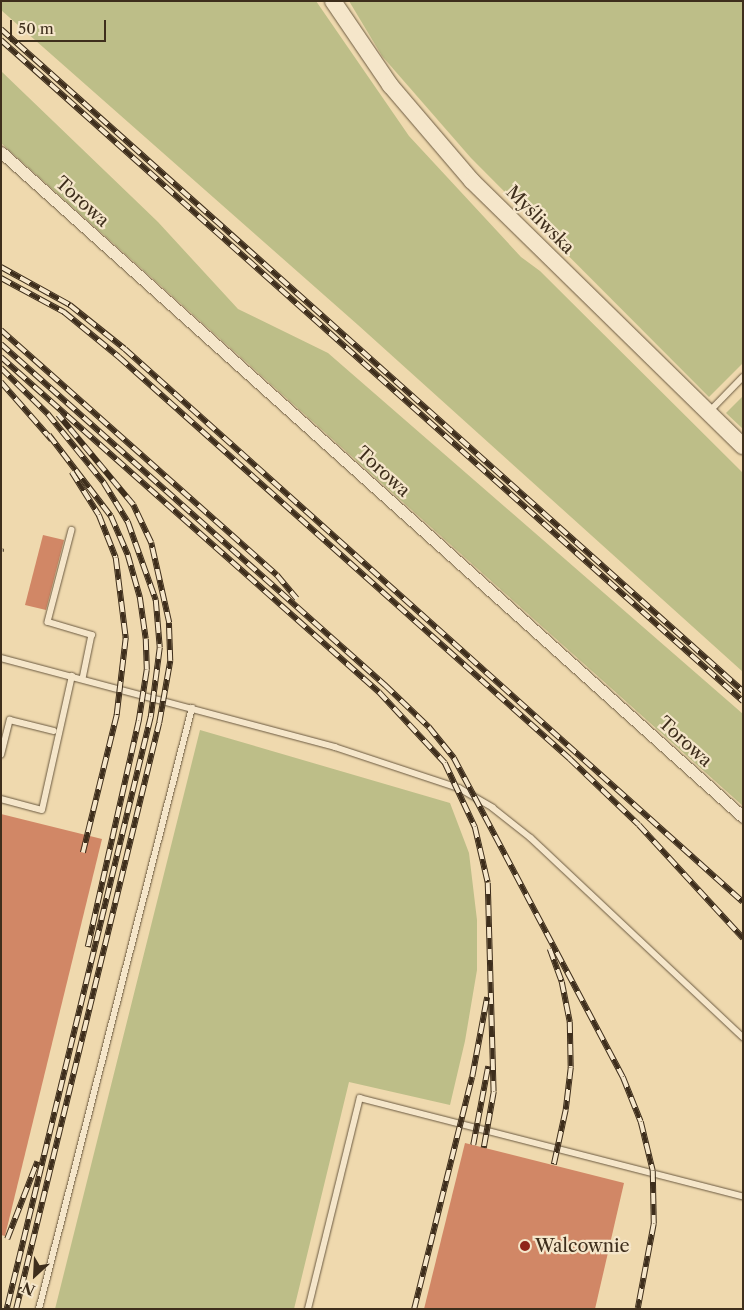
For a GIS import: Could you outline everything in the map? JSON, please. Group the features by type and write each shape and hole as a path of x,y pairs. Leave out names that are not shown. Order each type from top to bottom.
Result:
{"street":[{"name":"Myśliwska","path":"333,1 390,86 460,168 743,446"},
{"name":"Torowa","path":"1,152 743,816"}],"lane":[{"path":"708,413 743,377"},
{"path":"72,530 48,622 92,636 83,679"},
{"path":"1,658 335,746 439,780 476,798 531,838 743,1037"},
{"path":"1,799 42,810 72,676"},
{"path":"39,1309 192,708"},
{"path":"1,755 10,720 54,731"},
{"path":"308,1309 360,1098 743,1196"}],"green space":[{"path":"1,1 316,1 409,136 521,257 540,271 743,473 743,672 358,325 1,10"},
{"path":"349,1 743,1 743,363 709,397 471,158 382,56"},
{"path":"1,71 158,222 238,309 328,353 743,714 743,806 1,143"},
{"path":"743,396 743,429 726,413"},
{"path":"200,730 450,803 469,853 477,920 477,970 465,1041 450,1105 349,1082 294,1309 55,1309"}],"building":[{"path":"43,535 64,540 46,610 25,605"},
{"path":"1,814 102,839 5,1236 1,1235"},
{"name":"Walcownie","path":"465,1143 624,1183 595,1309 424,1309"}],"railway":[{"path":"1,29 743,691"},
{"path":"1,40 743,701"},
{"path":"1,267 70,305 125,349 743,902"},
{"path":"1,278 64,312 119,357 570,759 639,825 743,938"},
{"path":"1,330 277,575 297,599"},
{"path":"1,344 385,685 429,727 454,758 623,1077 641,1122 653,1171 654,1224 638,1309"},
{"path":"1,357 379,692 445,763 475,827 488,883 494,1092 484,1148"},
{"path":"1,368 48,414 104,483 128,522 156,600 160,648 151,717 7,1309"},
{"path":"1,382 52,440"},
{"path":"16,1309 159,723 170,661 169,623 151,543 133,505 58,415"},
{"path":"49,435 111,516 128,555 140,597 146,639 147,670 139,721 88,947"},
{"path":"72,472 99,515 116,558 126,638 117,715 83,853"},
{"path":"550,949 562,982 570,1022 571,1068 566,1110 554,1165"},
{"path":"414,1309 472,1077 487,997"},
{"path":"473,1145 488,1066"},
{"path":"7,1239 37,1162"}],"place":[{"name":"Walcownie","path":"525,1246"}]}
